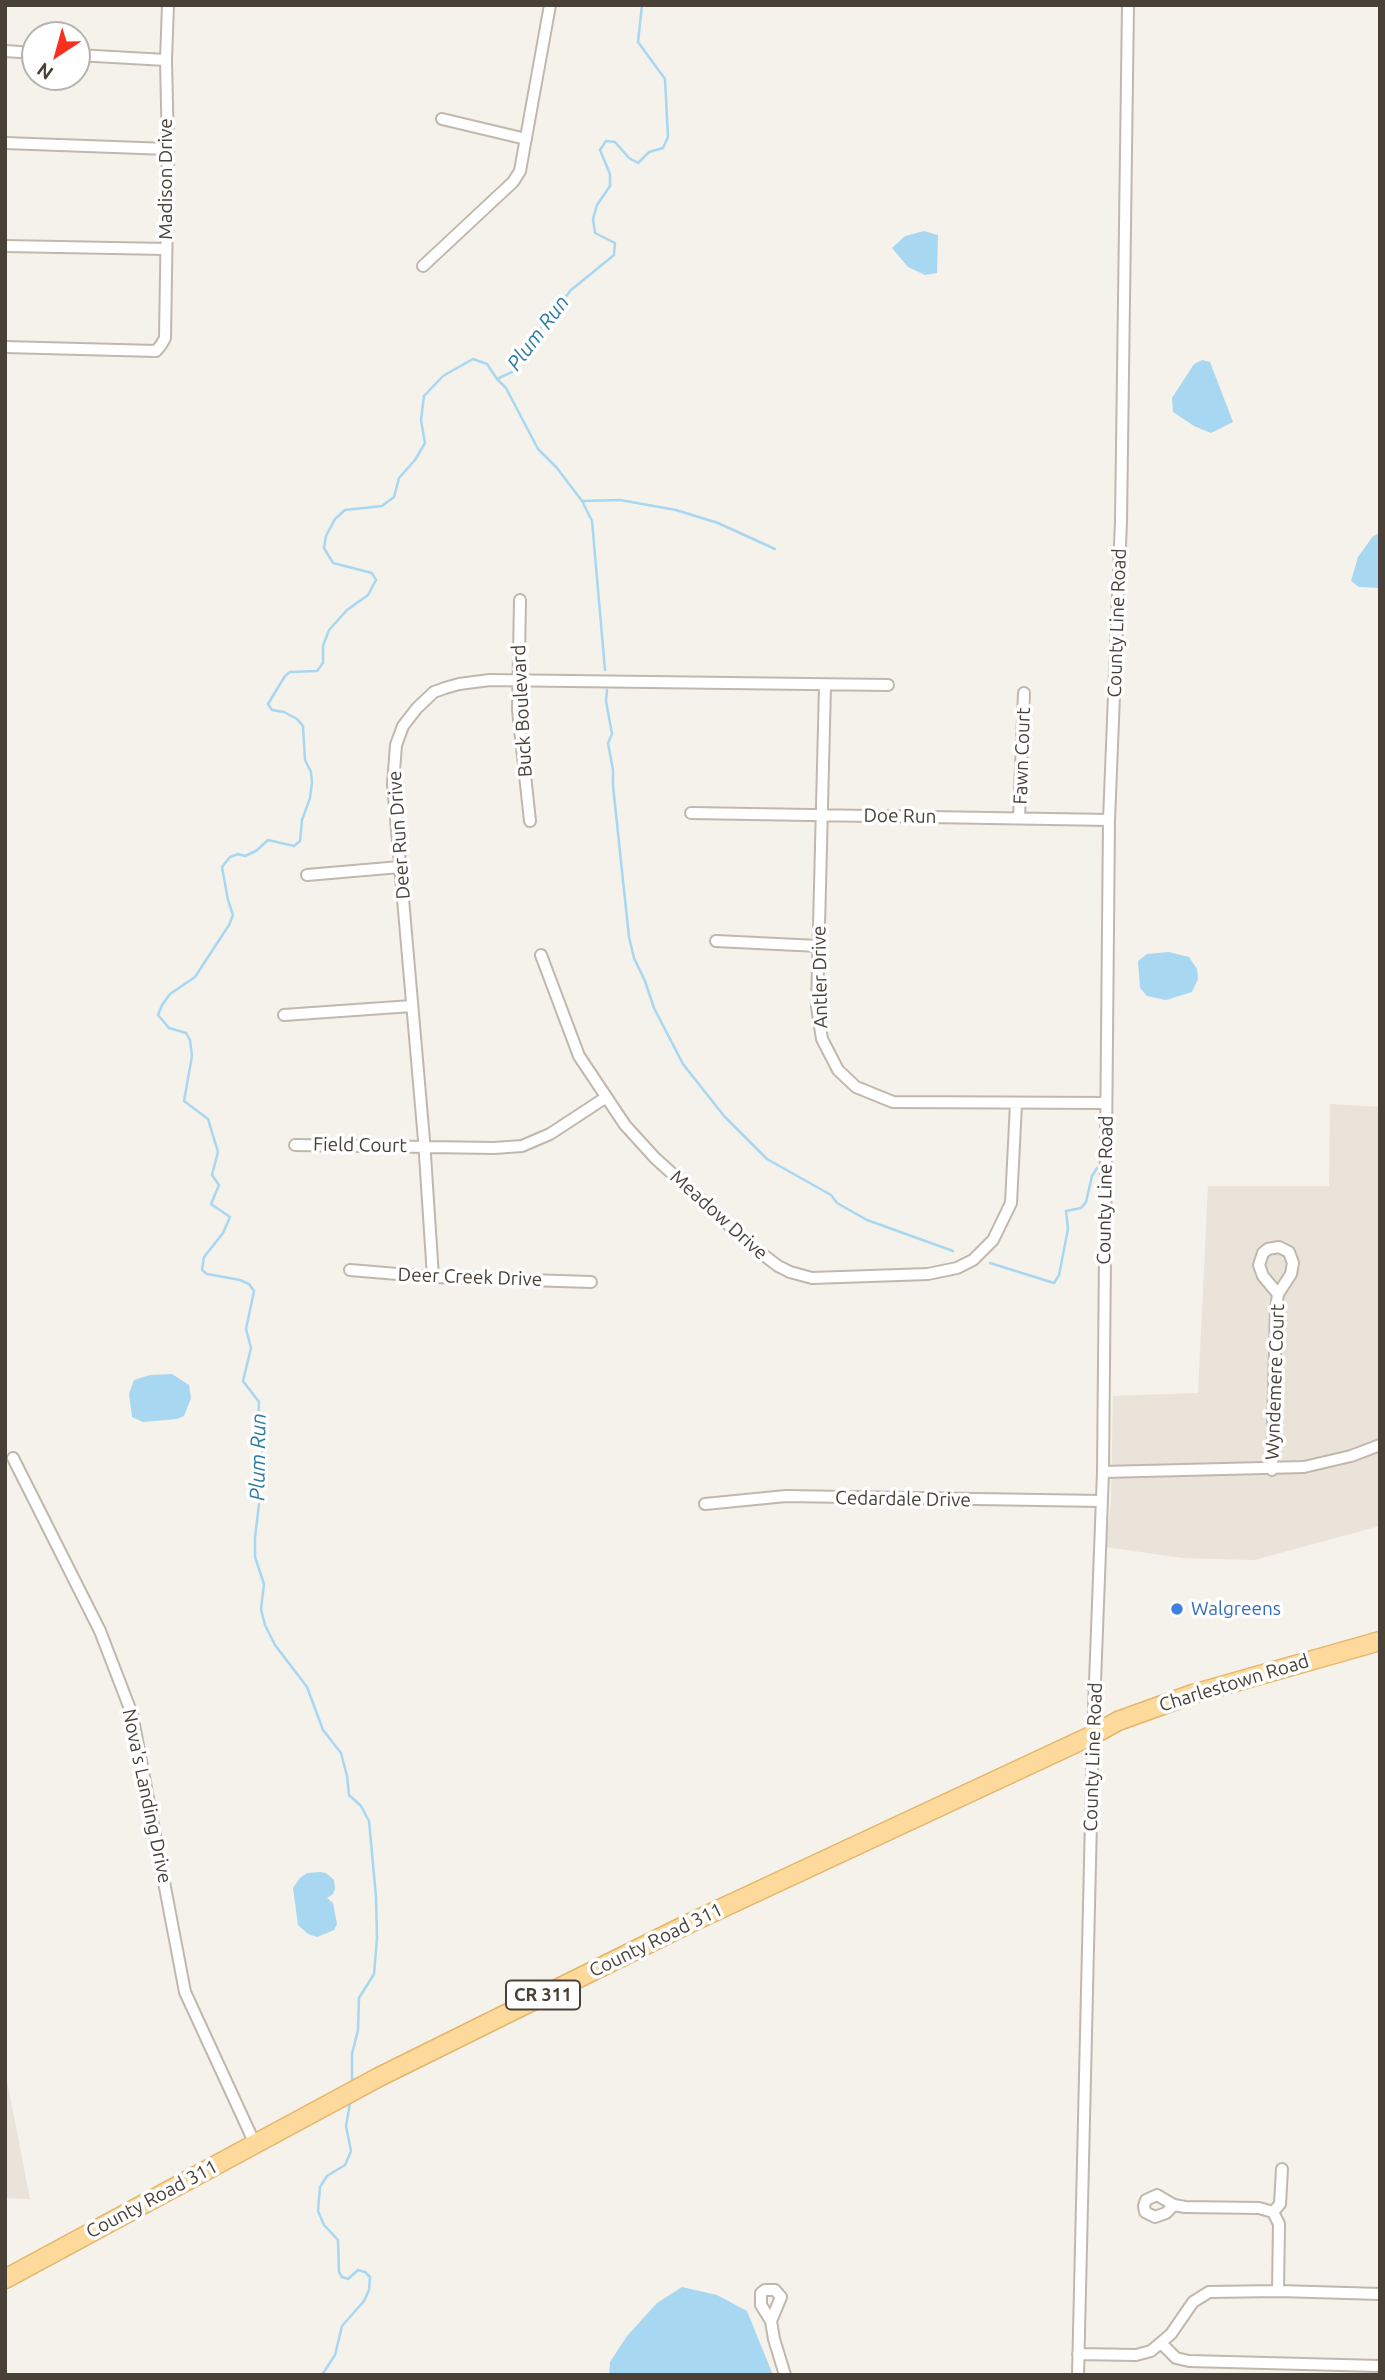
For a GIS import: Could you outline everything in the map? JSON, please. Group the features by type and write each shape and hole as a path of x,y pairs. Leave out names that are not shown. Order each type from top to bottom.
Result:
{"main road":[{"name":"Charlestown Road","path":"1093,1735 1118,1721 1193,1694 1380,1641"},
{"name":"County Road 311","path":"5,2279 379,2077 690,1923 1093,1735"}],"street":[{"name":"Madison Drive","path":"5,347 156,351 165,338 168,5"},
{"path":"423,266 513,181 520,171 550,5"},
{"name":"County Line Road","path":"1078,2375 1093,1735 1102,1501 1109,820 1121,522 1128,5"},
{"path":"91,56 166,60"},
{"path":"442,119 526,139"},
{"path":"5,143 168,149"},
{"path":"5,246 166,249"},
{"name":"Buck Boulevard","path":"520,600 517,680 530,821"},
{"name":"Deer Run Drive","path":"433,1277 393,771 396,745 403,726 434,692 469,682 517,680 888,685"},
{"name":"Antler Drive","path":"825,685 817,1007 822,1040 838,1070 856,1087 893,1102 1106,1103"},
{"name":"Fawn Court","path":"1019,818 1024,693"},
{"name":"Doe Run","path":"691,813 1109,820"},
{"path":"307,875 400,867"},
{"path":"716,942 818,946"},
{"name":"Meadow Drive","path":"541,955 579,1056 605,1098 655,1158 753,1247 778,1266 812,1278 928,1274 957,1268 973,1259 993,1240 1011,1203 1016,1104"},
{"path":"284,1015 412,1006"},
{"name":"Field Court","path":"295,1145 494,1148 522,1146 550,1134 605,1098"},
{"name":"Deer Creek Drive","path":"350,1270 433,1277 591,1282"},
{"name":"Wyndemere Court","path":"1272,1469 1278,1294"},
{"path":"1102,1472 1272,1469 1315,1465 1380,1445"},
{"name":"Nova's Landing Drive","path":"13,1458 100,1631 132,1714 185,1992 255,2144"},
{"name":"Cedardale Drive","path":"705,1504 786,1496 1102,1501"},
{"path":"1273,2213 1280,2204 1282,2169"},
{"path":"1174,2204 1185,2207 1259,2208 1273,2213 1279,2224 1278,2291"},
{"path":"1078,2354 1143,2354 1161,2344 1193,2302 1209,2292 1380,2294"},
{"path":"771,2321 785,2375"},
{"path":"1161,2344 1176,2358 1189,2361 1380,2366"}],"shaded area":[{"path":"1330,1104 1380,1107 1380,1526 1254,1560 1182,1558 1106,1547 1111,1500 1113,1396 1198,1393 1208,1186 1329,1186"},
{"path":"5,2071 30,2199 5,2198"}],"water":[{"path":"924,231 938,235 937,273 925,275 908,267 892,248 905,236"},
{"path":"1202,360 1210,362 1233,422 1211,433 1173,412 1172,398 1194,364"},
{"path":"1380,533 1380,588 1359,587 1351,581 1358,557 1373,536"},
{"path":"1169,952 1189,957 1197,969 1198,979 1192,992 1166,1000 1147,996 1140,988 1138,961 1147,954"},
{"path":"172,1374 189,1385 191,1398 184,1416 143,1422 132,1417 129,1394 134,1380 150,1375"},
{"path":"307,1873 326,1873 334,1880 335,1889 327,1898 333,1903 337,1924 334,1930 317,1937 308,1934 298,1925 293,1888"},
{"path":"682,2287 717,2295 747,2311 773,2375 609,2375 610,2362 627,2336 657,2303"}],"waterway":[{"name":"Plum Run","path":"352,2079 352,2054 358,2030 359,1998 374,1974 377,1938 369,1821 361,1806 349,1795 341,1753 323,1730 307,1687 275,1645 265,1625 261,1609 264,1584 255,1557 261,1488 259,1402 243,1381 251,1348 246,1329 254,1291 249,1284 240,1280 207,1274 202,1270 204,1257 223,1233 230,1217 211,1204 219,1185 212,1175 218,1152 208,1119 184,1101 192,1056 190,1040 186,1033 169,1028 158,1015 170,994 195,977 229,925 233,915 222,867 230,857 238,854 245,856 256,851 268,840 294,846 300,841 302,820 312,783 311,772 305,760 303,726 284,712 272,710 268,704 290,672 317,671 323,663 323,646 329,630 347,610 368,595 376,580 372,573 333,563 324,548 326,536 335,519 345,510 382,506 394,497 399,478 415,460 425,443 421,420 424,396 443,376 473,359 487,364 497,379 512,372 543,325 571,290 614,255 615,243 595,233 593,219 597,205 610,186 610,174 600,150 606,141 615,142 629,158 638,163 649,152 663,148 668,137 665,79 638,42 642,5"},
{"path":"497,379 506,388 538,449 557,468 582,501 592,521 605,670"},
{"path":"582,501 620,500 676,510 718,523 775,549"},
{"path":"607,690 606,701 612,734 608,743 629,937 634,958 654,1008 683,1064 724,1116 767,1159 831,1195 837,1203 867,1220 953,1251"},
{"path":"990,1263 1054,1283 1059,1275 1068,1229 1066,1211 1081,1208 1086,1202 1092,1176 1097,1168"},
{"name":"Plum Run","path":"322,2375 335,2355 342,2326 364,2301 369,2290 370,2277 365,2272 358,2270 348,2279 342,2277 339,2272 338,2240 324,2225 318,2211 320,2187 327,2176 345,2165 351,2151 346,2126 350,2103"}],"place":[{"name":"Walgreens","path":"1177,1609"}]}
